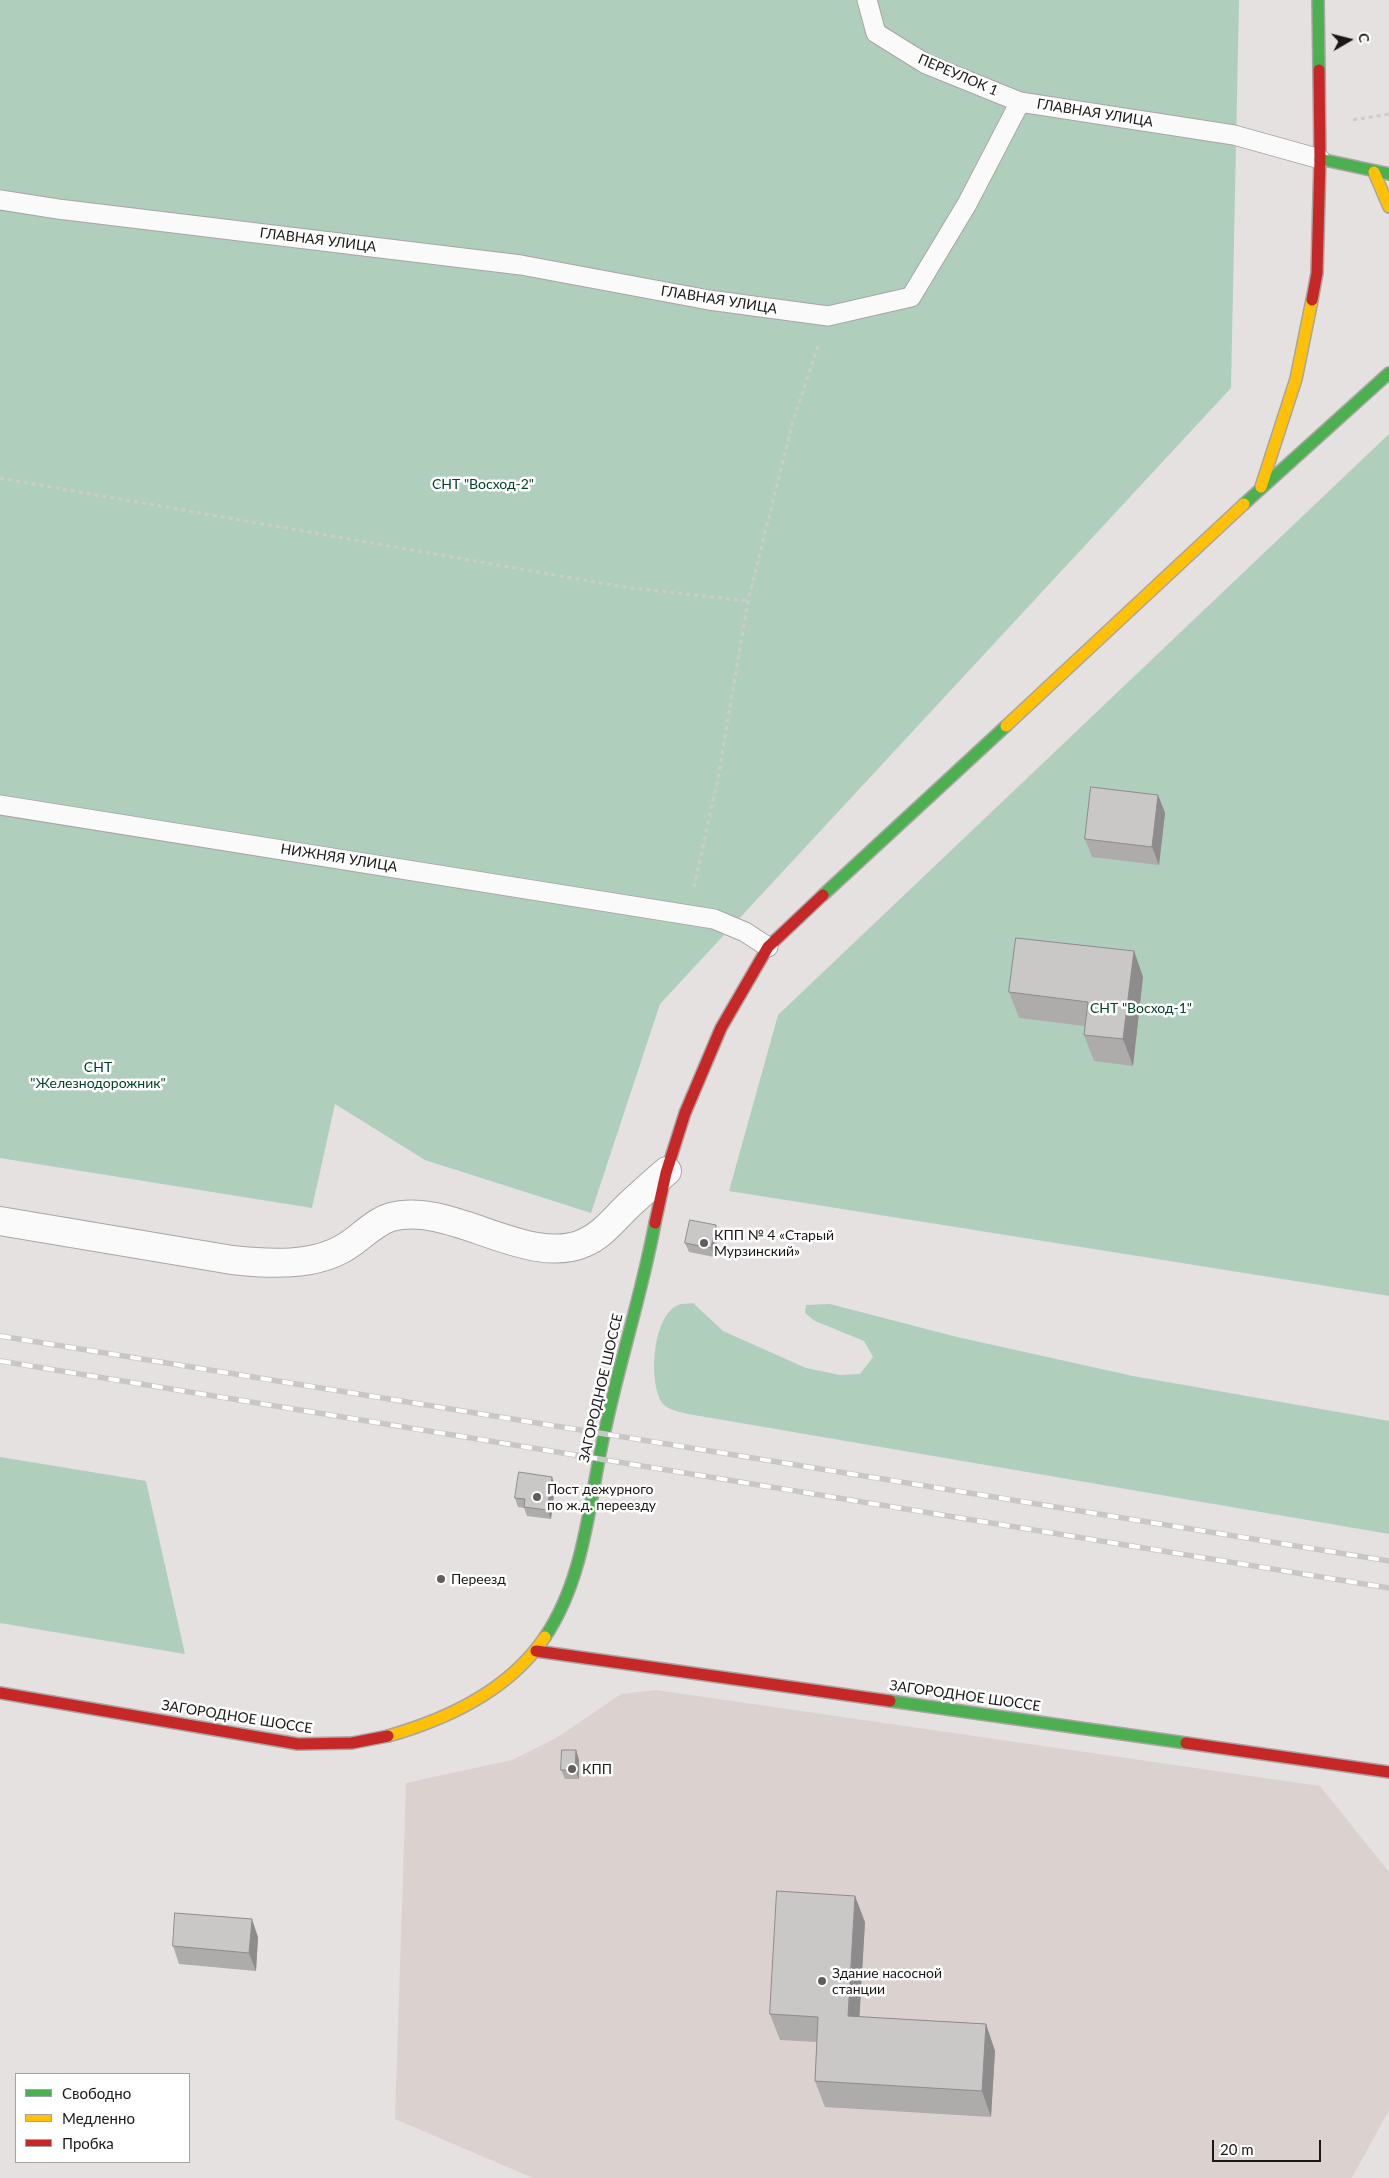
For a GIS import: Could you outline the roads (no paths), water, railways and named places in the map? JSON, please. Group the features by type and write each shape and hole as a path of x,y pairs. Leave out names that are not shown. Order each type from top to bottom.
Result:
{"street":[{"path":"1261,488 1296,379 1318,273 1320,158 1318,0"},
{"path":"1320,158 1389,174"},
{"path":"1374,172 1389,207"},
{"name":"ЗАГОРОДНОЕ ШОССЕ","path":"0,1693 298,1744 340,1745 385,1737 445,1715 509,1677 536,1650 557,1618 584,1543 604,1433 667,1171 710,1048 742,987 768,947 1261,488 1389,373"},
{"path":"0,1221 232,1260 260,1263 310,1260 329,1255 346,1247 376,1224 391,1218 410,1215 427,1216 526,1244 548,1248 568,1248 583,1244 600,1234 667,1171"},
{"name":"ЗАГОРОДНОЕ ШОССЕ","path":"536,1650 1389,1772"}],"lane":[{"name":"ПЕРЕУЛОК 1","path":"867,0 876,33 926,64 1020,102"},
{"name":"ГЛАВНАЯ УЛИЦА","path":"0,200 58,209 521,265 709,300 828,316 911,297 968,204 1020,102 1234,136 1320,158"},
{"name":"НИЖНЯЯ УЛИЦА","path":"0,805 678,912 714,919 746,932 768,947"}],"railway":[{"path":"0,1336 1389,1561"},
{"path":"0,1361 1389,1588"}],"place":[{"name":"КПП № 4 «Старый Мурзинский»","path":"704,1243"},
{"name":"Пост дежурного по ж.д. переезду","path":"537,1497"},
{"name":"Переезд","path":"441,1579"},
{"name":"КПП","path":"572,1769"},
{"name":"Здание насосной станции","path":"822,1981"}],"park label":[{"name":"СНТ \"Восход-2\"","path":"483,484"},
{"name":"СНТ \"Восход-1\"","path":"1141,1008"},
{"name":"СНТ \"Железнодорожник\"","path":"98,1076"}]}
